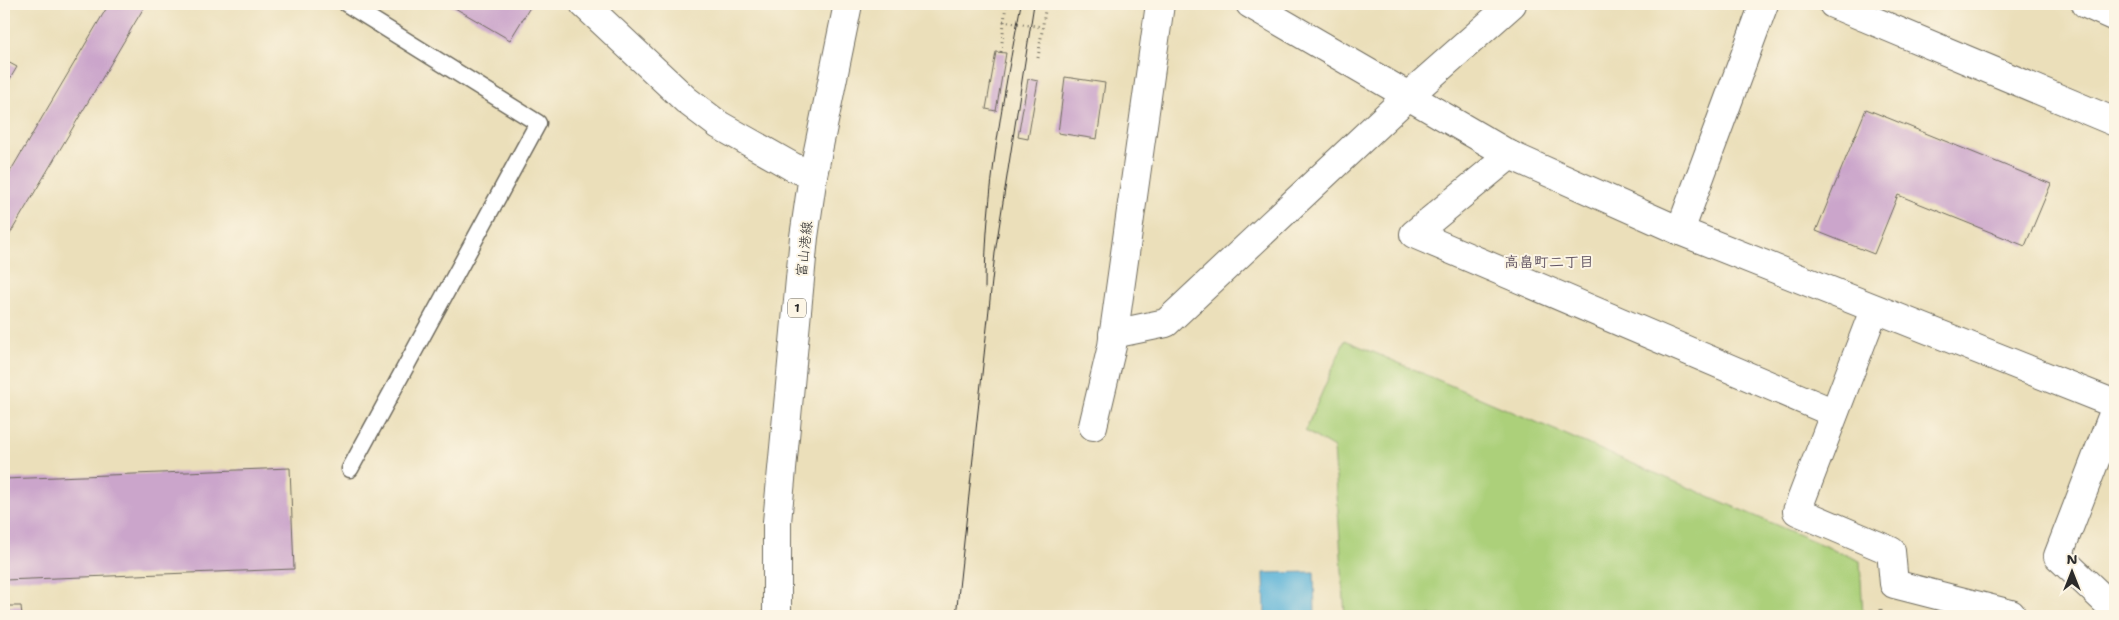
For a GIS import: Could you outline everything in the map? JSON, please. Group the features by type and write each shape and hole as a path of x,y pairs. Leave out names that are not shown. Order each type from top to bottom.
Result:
{"street":[{"path":"584,4 686,100 719,125 793,167 813,175"},
{"name":"富山港線","path":"777,616 777,522 804,237 813,175 848,4"},
{"path":"1093,426 1113,334 1160,4"},
{"path":"1250,4 1510,155 1680,231 1874,310 2115,404"},
{"path":"1113,334 1166,323 1408,96 1512,4"},
{"path":"1680,231 1764,4"},
{"path":"1832,4 2115,122"},
{"path":"2086,4 2115,16"},
{"path":"1510,155 1414,234 1834,413"},
{"path":"1874,310 1797,511 1891,551 1894,584 2011,614"},
{"path":"2115,409 2058,556 2115,610"}],"lane":[{"path":"347,4 538,123 350,469"}],"path":[{"path":"1001,52 1006,4"},
{"path":"1038,58 1046,4"},
{"path":"1003,21 1042,27"}],"green space":[{"path":"1345,340 1860,561 1863,616 1345,616 1334,448 1305,431"}],"water":[{"path":"1314,572 1315,616 1265,616 1264,573"}],"building":[{"path":"109,4 146,4 4,244 4,182"},
{"path":"448,4 532,4 510,40"},
{"path":"996,52 1006,53 996,111 986,109"},
{"path":"4,60 17,67 4,89"},
{"path":"1065,77 1105,83 1097,139 1058,133"},
{"path":"1028,79 1038,81 1028,139 1018,137"},
{"path":"1866,109 2051,184 2025,246 1898,195 1874,254 1816,231"},
{"path":"290,468 294,569 4,580 4,479"},
{"path":"4,606 21,606 22,616 4,616"}],"tram line":[{"path":"985,288 988,217 996,146 1021,4"},
{"path":"956,616 995,253 1034,4"}],"district":[{"name":"高畠町二丁目","path":"1549,262"}]}
